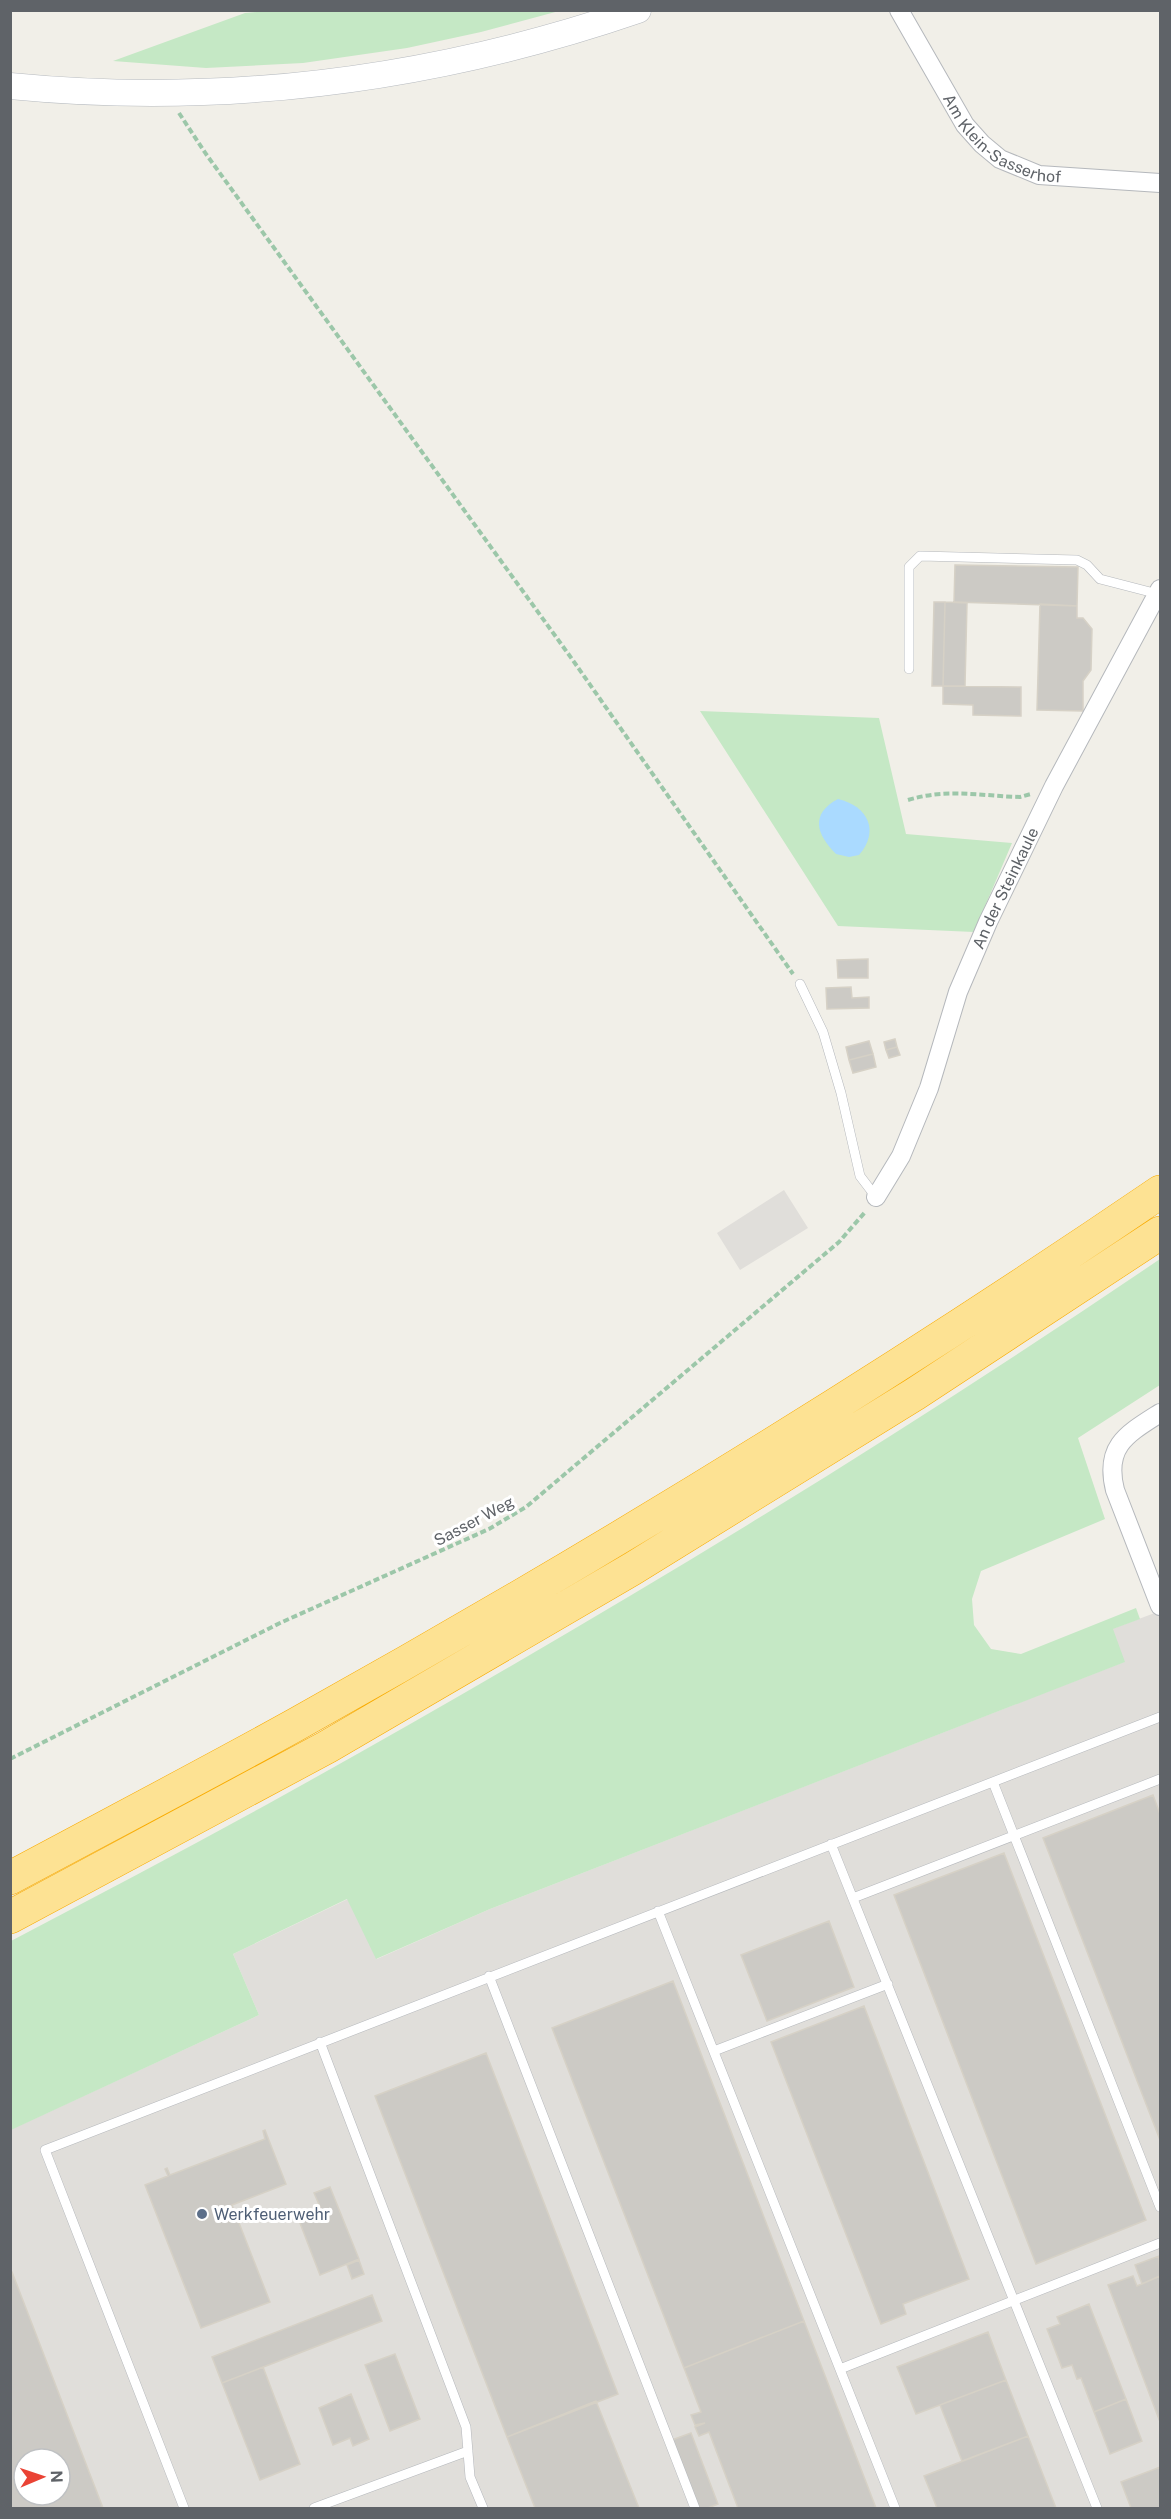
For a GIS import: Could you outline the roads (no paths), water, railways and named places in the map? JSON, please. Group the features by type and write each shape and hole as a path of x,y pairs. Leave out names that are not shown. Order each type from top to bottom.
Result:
{"highway":[{"path":"10,1878 296,1724 619,1537 889,1370 1064,1258 1161,1192"},
{"path":"10,1917 327,1746 622,1575 915,1394 1161,1233"}],"main road":[{"path":"10,86 118,92 278,88 408,72 501,52 574,32 638,10"}],"street":[{"name":"Am Klein-Sasserhof","path":"900,10 965,125 1000,159 1039,176 1161,183"},
{"name":"An der Steinkaule","path":"876,1197 901,1156 913,1127 928,1088 958,992 988,922 1054,786 1159,592"},
{"path":"1161,1413 1131,1432 1116,1449 1111,1460 1111,1474 1115,1490 1155,1576 1161,1606"}],"lane":[{"path":"909,669 909,567 920,556 1077,560 1087,565 1100,579 1159,592"},
{"path":"800,984 826,1042 841,1093 860,1176 876,1197"},
{"path":"184,2508 45,2150 1161,1717"},
{"path":"853,1898 1161,1779"},
{"path":"993,1782 1161,2207"},
{"path":"831,1844 1097,2508"},
{"path":"657,1911 895,2508"},
{"path":"489,1976 695,2508"},
{"path":"714,2051 888,1984"},
{"path":"320,2042 466,2427 470,2477 483,2508"},
{"path":"840,2369 1161,2243"},
{"path":"314,2508 468,2451"}],"water":[{"path":"838,799 857,807 868,821 869,837 859,855 849,857 836,854 820,832 820,818 823,811"}],"place":[{"name":"Werkfeuerwehr","path":"202,2214"}]}
